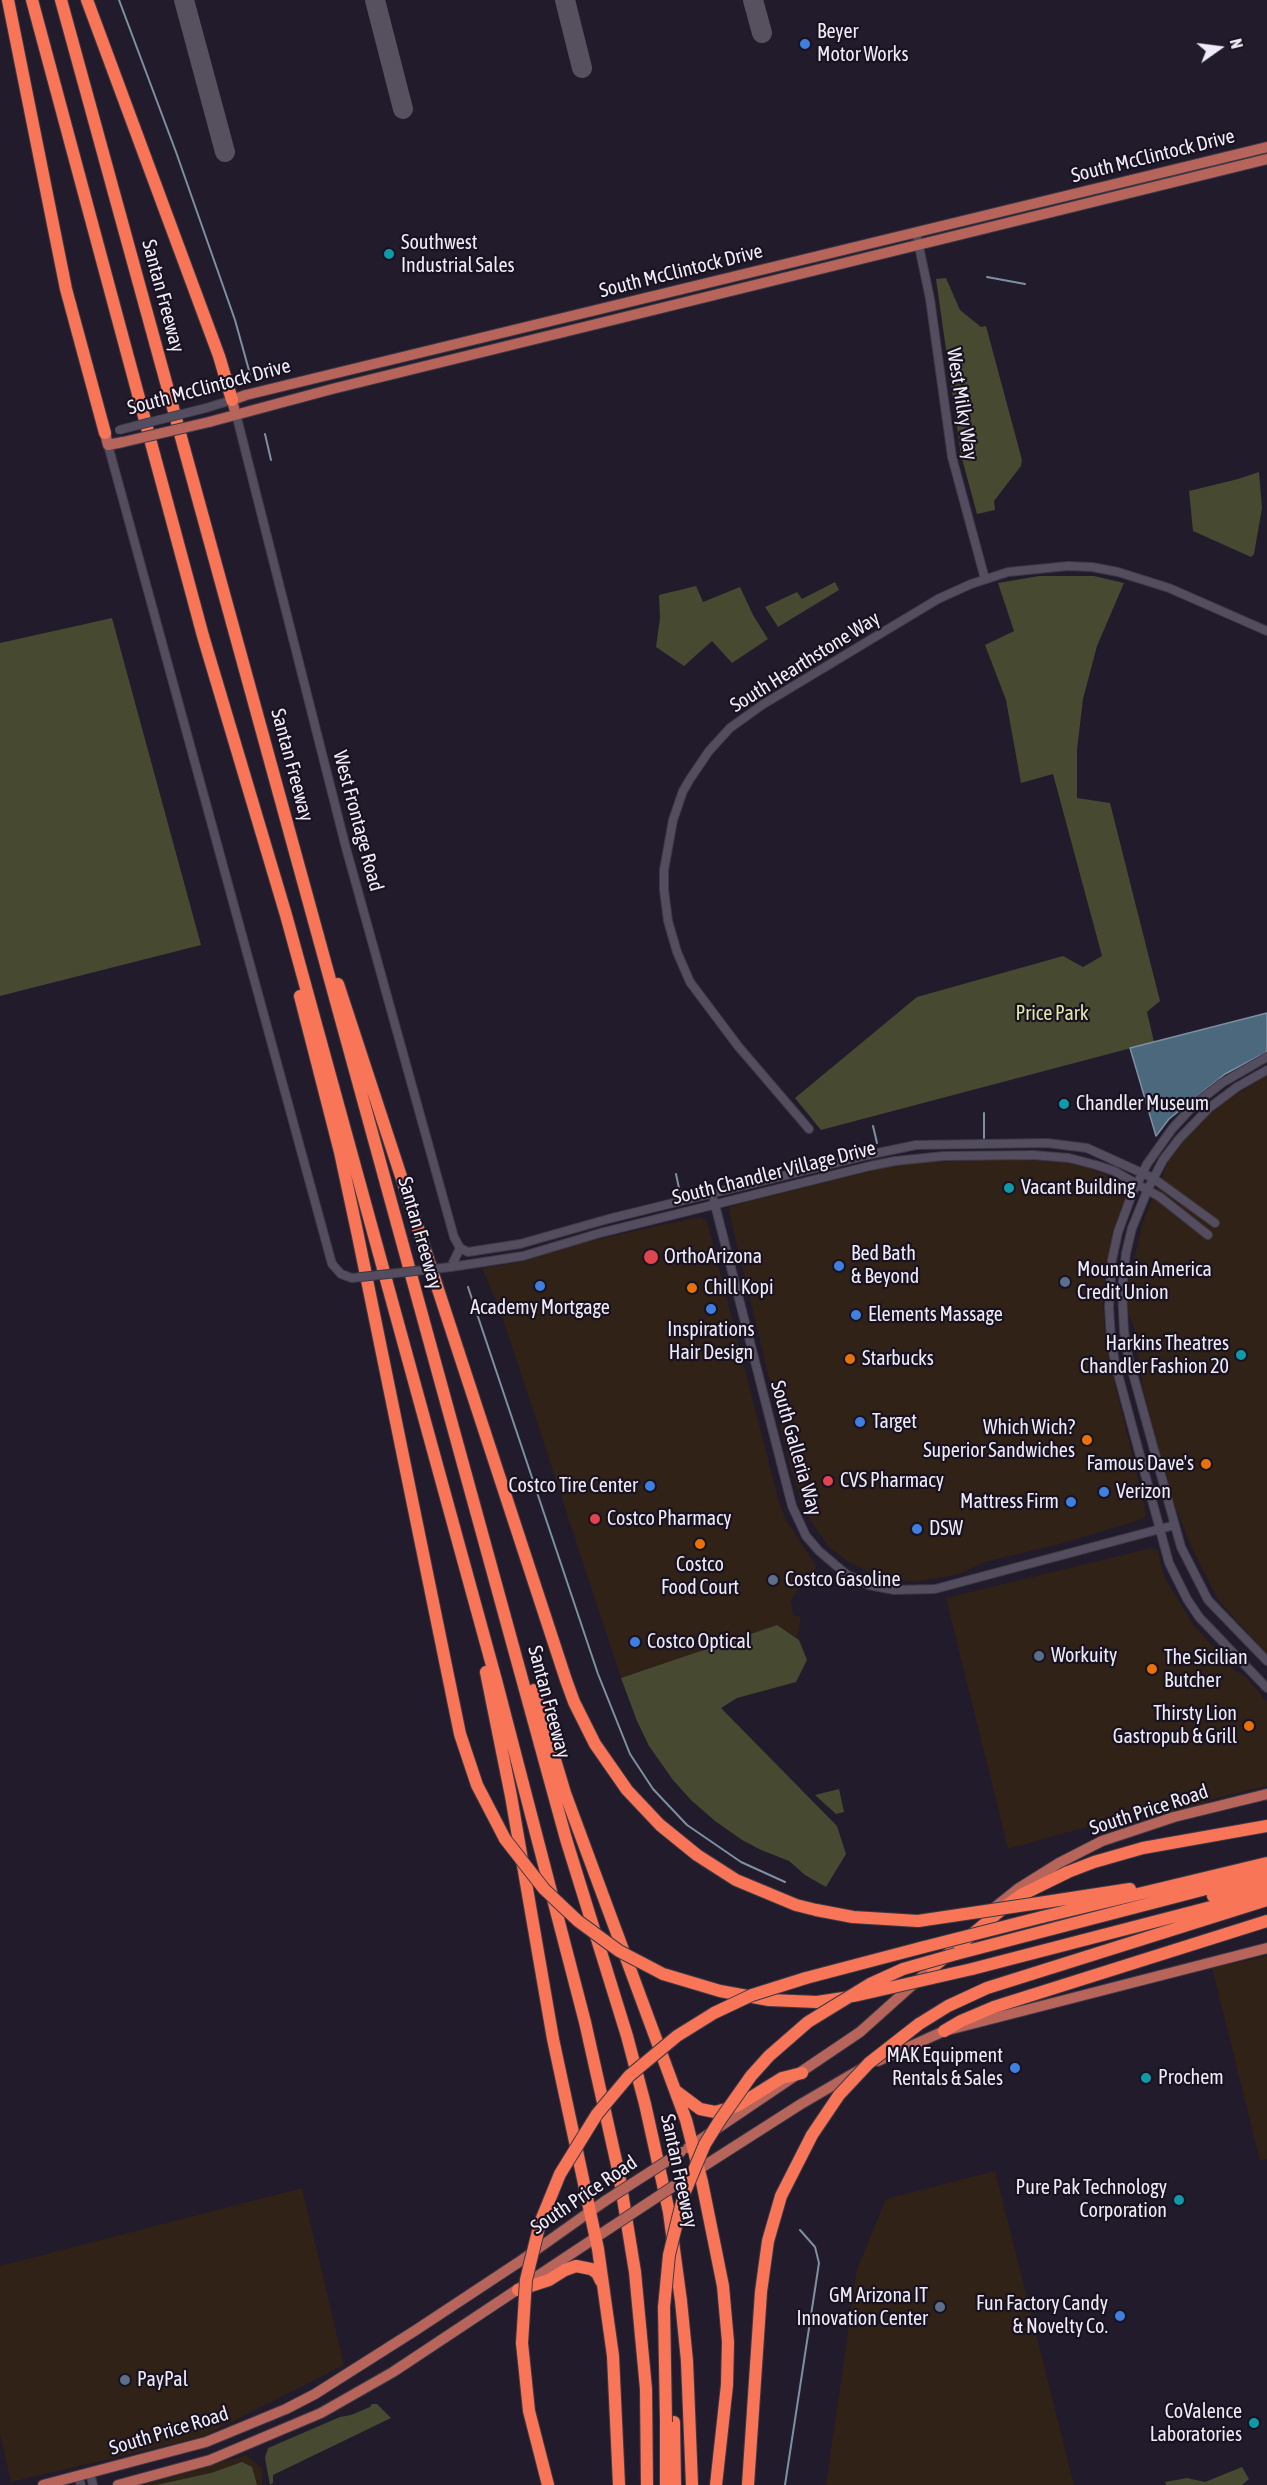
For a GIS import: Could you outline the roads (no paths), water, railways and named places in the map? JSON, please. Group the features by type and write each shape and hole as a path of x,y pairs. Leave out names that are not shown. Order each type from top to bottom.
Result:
{"highway":[{"path":"8,0 66,289 107,439"},
{"path":"32,0 203,636 289,926 471,1592 585,2022 629,2229 646,2389 647,2485"},
{"name":"Santan Freeway","path":"61,0 566,1839 627,2036 655,2145 669,2212 681,2301 690,2403 692,2485"},
{"path":"87,0 222,363 232,400"},
{"path":"255,817 347,1183 460,1734 477,1785 505,1839 520,1862 544,1889 578,1921 619,1951 663,1974 720,1991 769,2000 817,2002 850,1997 972,1969 1267,1892"},
{"path":"310,905 347,1010 393,1157 562,1669 574,1702 596,1744 627,1790 660,1825 697,1855 736,1880 796,1905 853,1917 918,1921 1211,1876"},
{"path":"484,1538 510,1609 566,1793 674,2088 700,2169 723,2286 728,2330 727,2385 716,2485"},
{"path":"471,1592 511,1796 553,2039 596,2239 613,2356 619,2485"},
{"path":"932,1968 1014,1900 1068,1872 1143,1848 1267,1826"},
{"path":"548,2485 529,2411 522,2343 525,2289 540,2223 560,2174 597,2114 629,2076 677,2036 714,2013 741,2000 806,1978 1042,1917 1267,1863"},
{"path":"666,2485 670,2422 672,2304 676,2254 692,2192 719,2133 763,2074 797,2039 849,2003 890,1982 956,1958 1267,1873"},
{"path":"956,1958 1267,1883"},
{"path":"748,2485 761,2292 768,2241 781,2196 812,2135 840,2095 868,2063 919,2024 948,2006 987,1988 1267,1900"},
{"path":"944,2031 994,2007 1267,1921"},
{"path":"674,2088 692,2105 715,2112 737,2106 782,2078 802,2073"},
{"path":"518,2290 549,2280 576,2266 591,2269 597,2273 604,2291"},
{"path":"670,2422 675,2485"}],"main road":[{"name":"South McClintock Drive","path":"232,400 1267,147"},
{"name":"South McClintock Drive","path":"107,439 123,442 209,422 1267,159"},
{"name":"West Frontage Road","path":"232,400 236,414"},
{"name":"South Price Road","path":"43,2485 80,2480 90,2473 206,2442 286,2409 324,2388 416,2330 519,2262 605,2201 802,2073 868,2025 932,1968 999,1903 1068,1858 1102,1841 1143,1826 1267,1794"},
{"name":"South Price Road","path":"118,2485 210,2460 321,2413 393,2372 686,2178 840,2080 887,2056 944,2031 1267,1948"}],"street":[{"name":"West Milky Way","path":"916,232 930,298 952,457 985,579"},
{"name":"South McClintock Drive","path":"107,439 119,430 232,400"},
{"name":"West Frontage Road","path":"236,414 346,848 454,1238 460,1248"},
{"name":"South Chandler Village Drive","path":"107,439 299,1143 335,1269 343,1276 352,1278 451,1268 523,1256 588,1237 895,1161 944,1156 1059,1157 1139,1178"},
{"name":"South Hearthstone Way","path":"809,1129 734,1040 690,982 677,952 668,921 664,890 666,852 673,820 683,791 700,764 730,728 938,599 1008,572 1042,567 1092,567 1137,577 1267,631"},
{"path":"1267,1057 1222,1083 1196,1104 1172,1129 1139,1178 1123,1219 1112,1260 1110,1326 1120,1381 1169,1563 1186,1599 1199,1617 1267,1688"},
{"path":"1267,1070 1230,1092 1198,1118 1169,1151 1150,1184 1135,1218 1126,1253 1122,1290 1123,1319 1131,1368 1174,1525 1192,1572 1208,1600 1267,1661"},
{"name":"South Chandler Village Drive","path":"460,1248 468,1252 507,1247 711,1193 916,1145 1068,1144 1087,1148 1215,1223"},
{"name":"South Chandler Village Drive","path":"1150,1184 1208,1235"},
{"name":"South Galleria Way","path":"711,1193 792,1506 806,1536 819,1551 846,1574 883,1588 927,1591 1174,1525"},
{"path":"451,1268 460,1248"},
{"path":"90,2473 93,2485"}],"water":[{"path":"1267,1013 1267,1052 1225,1074 1169,1119 1156,1136 1130,1048"}],"waterway":[{"path":"119,0 235,320 250,374"},
{"path":"987,277 1025,284"},
{"path":"265,434 271,460"},
{"path":"984,1113 984,1138"},
{"path":"873,1126 877,1143"},
{"path":"676,1174 680,1193"},
{"path":"468,1287 598,1674 630,1754 653,1789 687,1825 741,1862 785,1882"},
{"path":"785,2485 819,2263 815,2247 800,2230"}],"place":[{"name":"Beyer Motor Works","path":"805,44"},
{"name":"Southwest Industrial Sales","path":"389,254"},
{"name":"Chandler Museum","path":"1064,1104"},
{"name":"Vacant Building","path":"1009,1188"},
{"name":"OrthoArizona","path":"651,1257"},
{"name":"Bed Bath & Beyond","path":"839,1266"},
{"name":"Mountain America Credit Union","path":"1065,1282"},
{"name":"Academy Mortgage","path":"540,1286"},
{"name":"Chill Kopi","path":"692,1288"},
{"name":"Inspirations Hair Design","path":"711,1309"},
{"name":"Elements Massage","path":"856,1315"},
{"name":"Harkins Theatres Chandler Fashion 20","path":"1241,1355"},
{"name":"Starbucks","path":"850,1359"},
{"name":"Target","path":"860,1422"},
{"name":"Which Wich? Superior Sandwiches","path":"1087,1440"},
{"name":"Famous Dave's","path":"1206,1464"},
{"name":"CVS Pharmacy","path":"828,1481"},
{"name":"Costco Tire Center","path":"650,1486"},
{"name":"Verizon","path":"1104,1492"},
{"name":"Mattress Firm","path":"1071,1502"},
{"name":"Costco Pharmacy","path":"595,1519"},
{"name":"DSW","path":"917,1529"},
{"name":"Costco Food Court","path":"700,1544"},
{"name":"Costco Gasoline","path":"773,1580"},
{"name":"Costco Optical","path":"635,1642"},
{"name":"Workuity","path":"1039,1656"},
{"name":"The Sicilian Butcher","path":"1152,1669"},
{"name":"Thirsty Lion Gastropub & Grill","path":"1249,1726"},
{"name":"MAK Equipment Rentals & Sales","path":"1015,2068"},
{"name":"Prochem","path":"1146,2078"},
{"name":"Pure Pak Technology Corporation","path":"1179,2200"},
{"name":"GM Arizona IT Innovation Center","path":"940,2307"},
{"name":"Fun Factory Candy & Novelty Co.","path":"1120,2316"},
{"name":"PayPal","path":"125,2380"},
{"name":"CoValence Laboratories","path":"1254,2423"}],"park label":[{"name":"Price Park","path":"1052,1014"}]}
